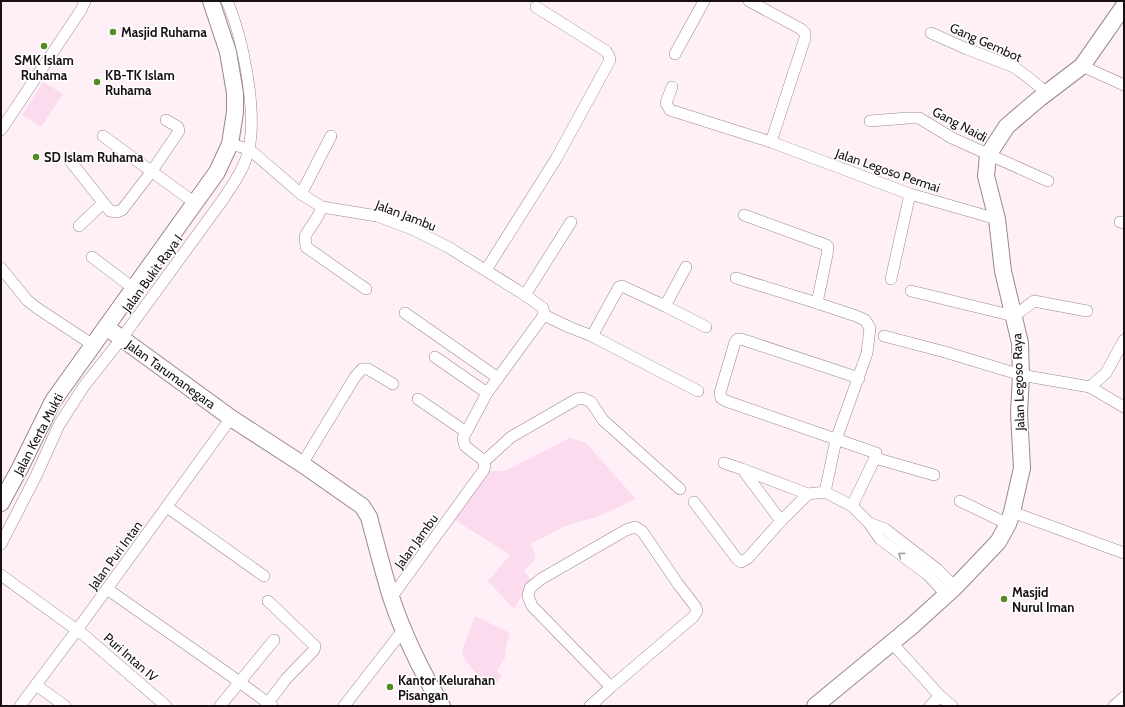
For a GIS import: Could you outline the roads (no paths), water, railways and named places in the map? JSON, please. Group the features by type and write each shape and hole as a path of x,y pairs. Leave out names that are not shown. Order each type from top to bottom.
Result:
{"street":[{"path":"1,130 81,10 85,1"},
{"path":"675,54 704,1"},
{"path":"749,1 801,29 805,33 805,38 771,142"},
{"path":"114,332 133,288 217,172 240,146 235,112 235,93 222,3"},
{"name":"Jalan Bukit Raya I","path":"1,544 36,476 59,425 84,386 114,332 224,198 239,175 240,146 252,114 242,51 233,17 222,3"},
{"name":"Jalan Legoso Raya","path":"815,706 892,643 947,587 998,542 1010,518 1022,468 1019,413 1021,375 1020,343 1003,271 997,219 986,176 988,155 1007,126 1082,66 1124,6"},
{"path":"486,270 556,159 610,60 610,56 606,51 536,7"},
{"name":"Gang Gembot","path":"931,33 1014,67 1047,93"},
{"path":"1082,66 1124,85"},
{"name":"Jalan Legoso Permai","path":"672,87 666,104 670,110 771,142 910,194 997,219"},
{"path":"235,112 252,114"},
{"name":"Gang Naidi","path":"870,121 919,118 952,138 1048,181"},
{"path":"71,162 110,211 117,212 122,210 152,171 179,131 178,127 166,120"},
{"path":"103,136 195,203"},
{"path":"301,194 331,136"},
{"name":"Jalan Jambu","path":"240,146 301,194 322,207 377,216 412,229 448,247 525,295 543,308 544,315"},
{"path":"891,279 910,194"},
{"path":"79,226 103,204"},
{"path":"322,207 305,236 306,247 366,289"},
{"path":"744,215 828,247 817,303"},
{"path":"525,295 571,222"},
{"path":"92,257 133,288"},
{"path":"665,306 686,267"},
{"path":"1,268 27,300 93,345"},
{"path":"736,278 817,303 865,320 870,328 867,353 836,440 825,492"},
{"path":"592,336 619,287 624,286 706,328"},
{"path":"911,291 1014,316 1034,301 1087,311"},
{"path":"405,313 498,378"},
{"path":"680,489 603,420 591,402 582,398 577,399 511,436 488,458 483,460 465,446 463,438 487,393 544,315 592,336 698,391"},
{"name":"Jalan Kerta Mukti","path":"1,503 53,401 93,345 114,332"},
{"name":"Jalan Tarumanegara","path":"114,332 231,418 302,464 362,506 366,512 391,598 428,681 442,706"},
{"path":"884,336 945,352 1021,375 1090,387 1124,407"},
{"path":"852,506 875,458 876,454 874,452 726,402 721,398 720,393 735,342 738,339 859,378"},
{"path":"1090,387 1106,374 1124,340"},
{"path":"435,357 487,393"},
{"path":"302,464 355,377 362,369 368,370 393,384"},
{"path":"418,399 466,432"},
{"name":"Jalan Puri Intan","path":"20,706 108,589 231,418"},
{"path":"875,458 934,475"},
{"name":"Jalan Jambu","path":"391,598 483,472 485,466 483,460"},
{"path":"724,463 808,494 825,492 852,506 869,523 884,529 937,569 947,587"},
{"path":"20,468 36,476"},
{"path":"742,469 781,521"},
{"path":"694,502 737,559 741,562 748,558 781,521 808,494"},
{"path":"960,501 1124,553"},
{"path":"167,507 264,576"},
{"path":"590,706 697,612 695,606 642,531 635,527 626,530 541,579 530,588 528,596 532,606 611,687"},
{"name":"Puri Intan IV","path":"1,575 77,630 166,706"},
{"path":"108,589 240,682 270,705 286,679 314,650 315,646 268,601"},
{"path":"344,706 404,629"},
{"path":"220,706 274,640"},
{"path":"892,643 940,696 952,706"},
{"path":"36,684 65,706"},
{"path":"930,706 940,696"},
{"path":"1114,706 1124,697"}],"place":[{"name":"Masjid Ruhama","path":"113,32"},
{"name":"SMK Islam Ruhama","path":"44,46"},
{"name":"KB-TK Islam Ruhama","path":"97,82"},
{"name":"SD Islam Ruhama","path":"36,157"},
{"name":"Masjid Nurul Iman","path":"1004,599"},
{"name":"Kantor Kelurahan Pisangan","path":"390,687"}]}
